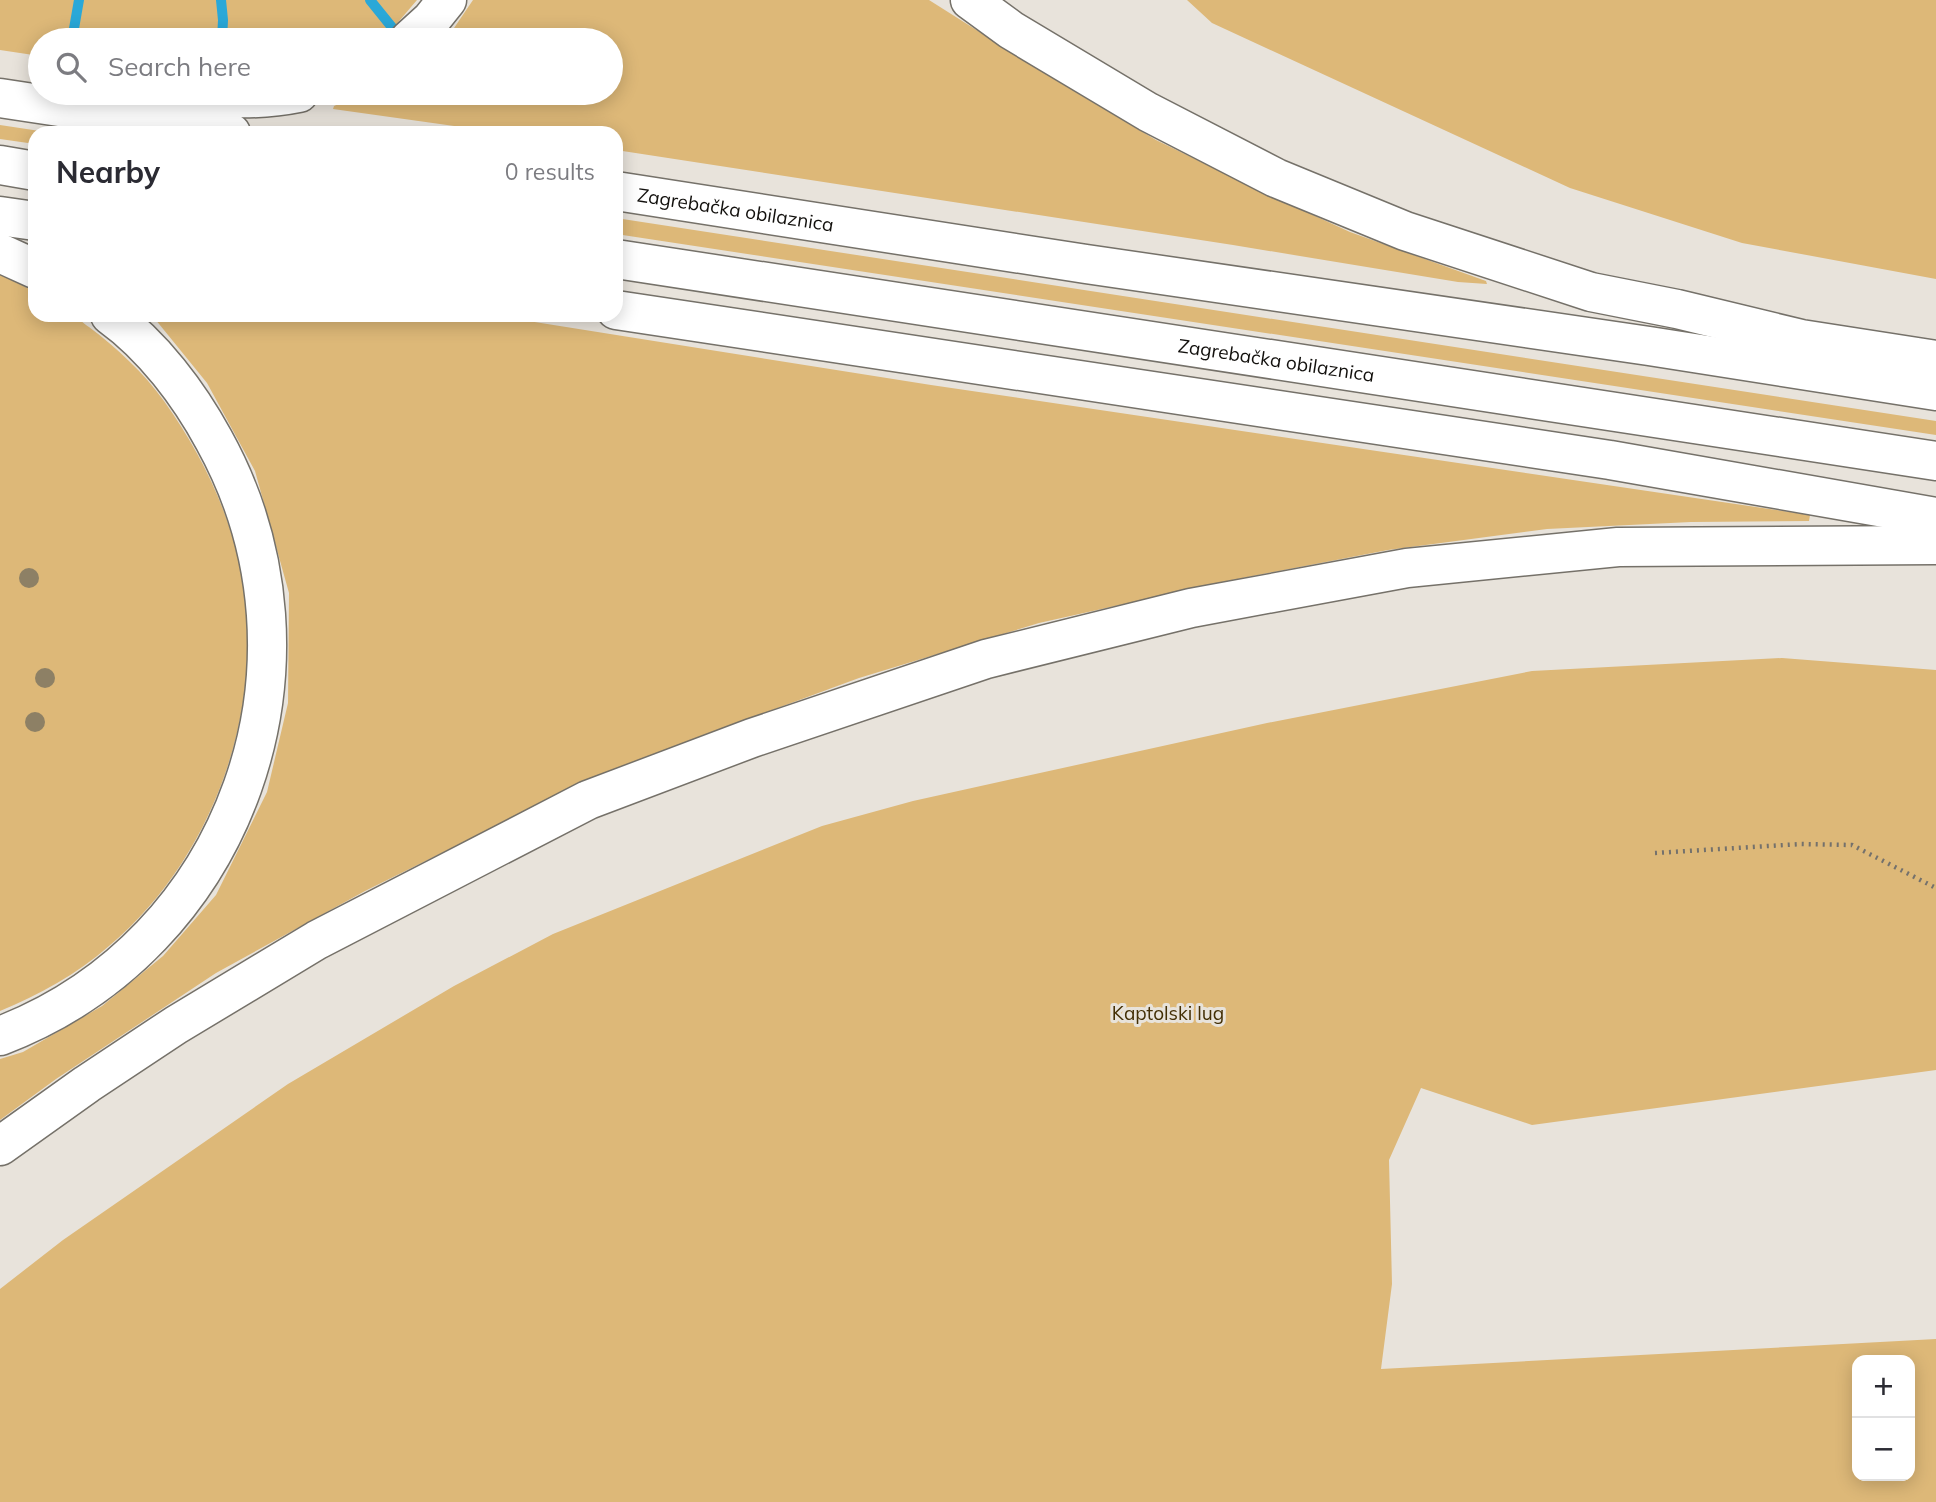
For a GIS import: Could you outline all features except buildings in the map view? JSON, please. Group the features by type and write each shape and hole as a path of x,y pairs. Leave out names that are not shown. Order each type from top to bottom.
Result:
{"highway":[{"path":"422,28 447,0"},
{"path":"970,0 1011,30 1148,112 1276,178 1405,231 1591,292 1677,309 1801,339 1936,360"},
{"path":"0,99 28,102"},
{"path":"47,105 184,126"},
{"path":"0,165 28,170"},
{"name":"Zagrebačka obilaznica","path":"623,192 1936,391"},
{"path":"0,216 28,220"},
{"path":"0,253 28,266"},
{"name":"Zagrebačka obilaznica","path":"623,260 1936,461"},
{"path":"623,311 1610,460 1936,517"},
{"path":"0,1036 70,1002 115,971 146,943 182,902 215,852 235,808 251,761 263,711 268,654 266,604 257,552 244,506 227,463 202,418 148,350 118,322"},
{"path":"0,1146 165,1032 317,940 588,800 751,738 986,659 1191,608 1406,568 1618,547 1936,545"}],"path":[{"path":"1654,853 1801,844 1852,845 1936,888"}],"green space":[{"path":"0,0 76,0 71,28 28,28 28,54 0,50"},
{"path":"82,0 220,0 222,28 77,28"},
{"path":"222,0 367,0 390,27 389,28 223,28"},
{"path":"372,0 417,0 394,27"},
{"path":"473,0 929,0 1156,140 1350,232 1486,281 1487,284 1458,282 623,151 623,126 454,126 333,109 336,105 623,105 623,28 454,28"},
{"path":"1187,0 1936,0 1936,279 1742,243 1570,188 1212,23"},
{"path":"0,125 28,129 28,143 0,139"},
{"path":"623,219 1936,421 1936,435 623,235"},
{"path":"0,274 28,288 28,322 83,322 130,361 164,401 180,425 209,476 238,558 247,616 247,662 242,708 232,753 216,797 196,839 171,878 142,914 97,956 57,983 0,1011"},
{"path":"157,322 534,322 931,385 1810,515 1809,521 1691,522 1547,529 1388,550 1227,581 1039,623 859,678 693,739 538,805 365,891 216,973 56,1079 0,1120 0,1059 23,1052 102,1006 163,956 216,895 267,792 288,703 289,593 255,471 207,383"},
{"name":"Kaptolski lug","path":"1782,658 1936,670 1936,1070 1532,1125 1421,1088 1389,1160 1392,1284 1381,1369 1936,1339 1936,1502 0,1502 0,1289 63,1240 288,1084 454,986 553,934 822,826 913,801 1267,723 1532,671"}],"waterway":[{"path":"74,28 79,0"},
{"path":"221,0 223,28"},
{"path":"370,0 393,28"}]}
